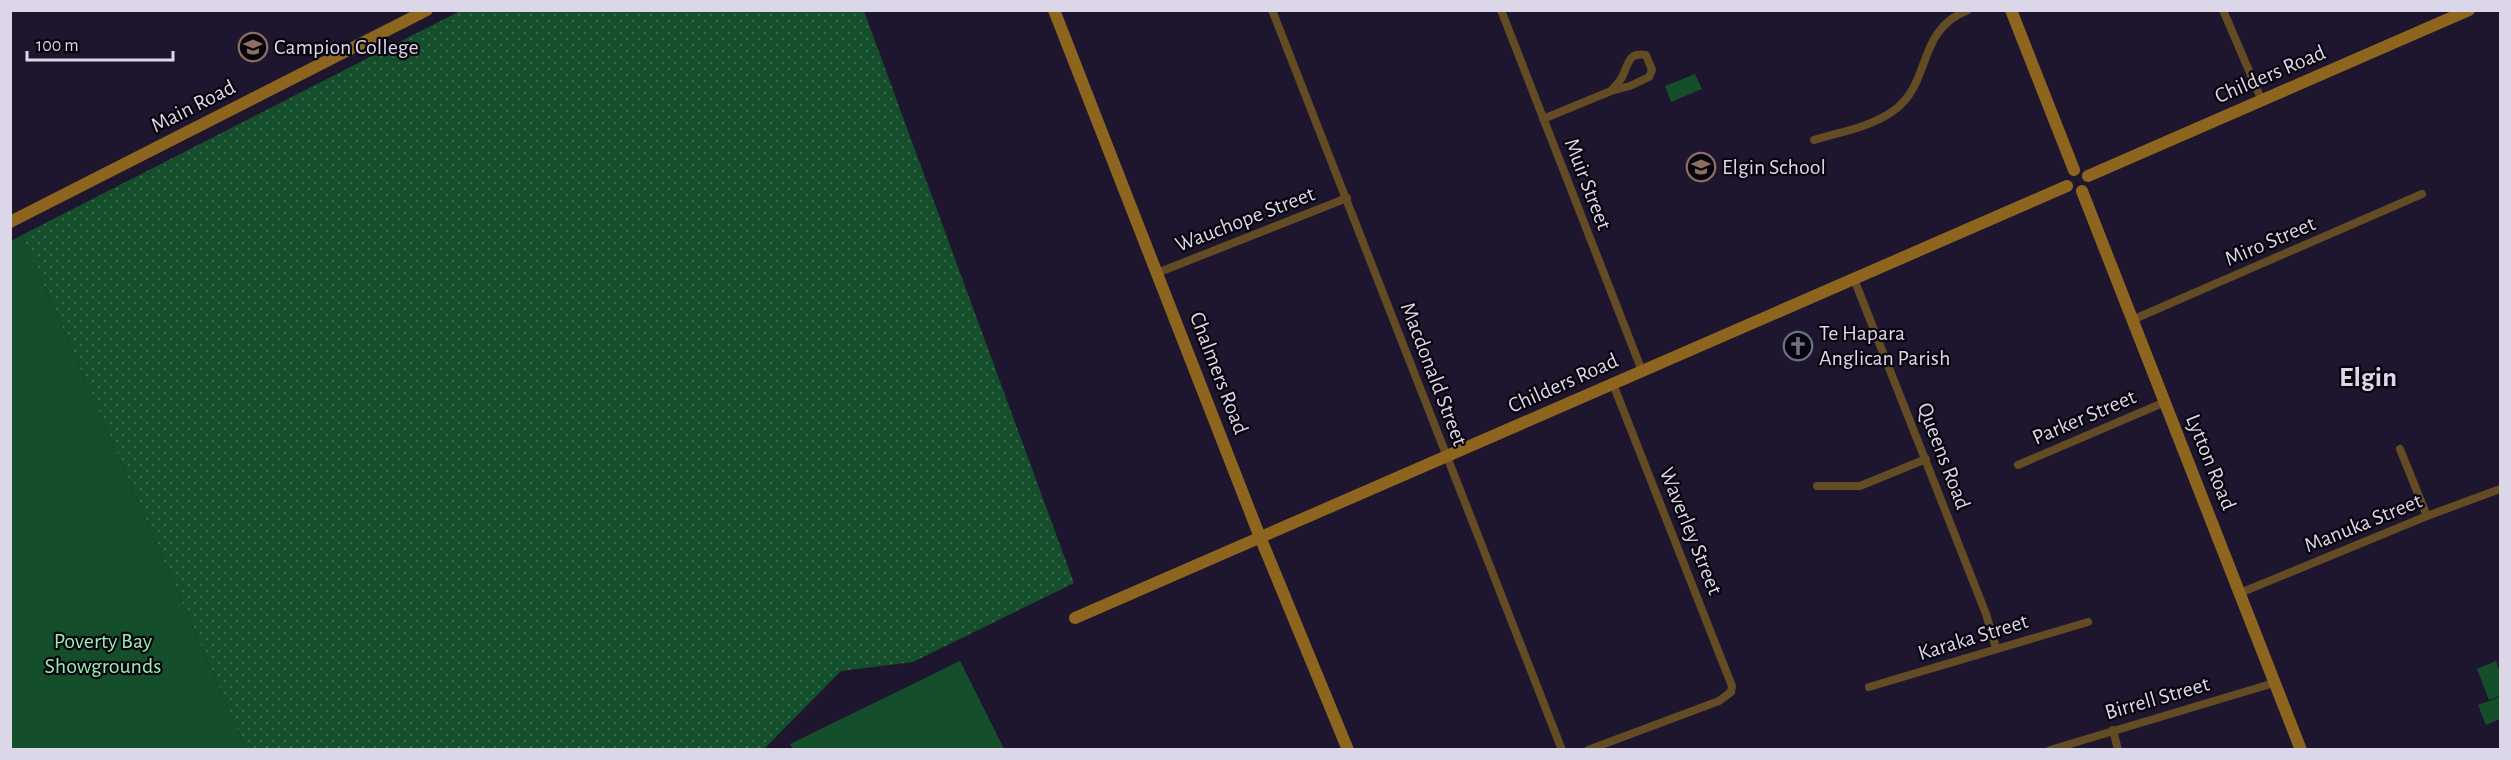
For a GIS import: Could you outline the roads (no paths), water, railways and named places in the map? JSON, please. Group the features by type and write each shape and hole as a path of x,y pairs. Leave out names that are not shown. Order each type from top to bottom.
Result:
{"street":[{"name":"Main Road","path":"10,222 427,10"},
{"name":"Chalmers Road","path":"1054,10 1261,538 1348,750"},
{"name":"Macdonald Street","path":"1272,10 1562,750"},
{"name":"Muir Street","path":"1501,10 1642,371"},
{"path":"1814,140 1871,122 1893,111 1911,92 1937,33 1949,19 1968,10"},
{"path":"2011,10 2074,170"},
{"path":"2223,10 2262,101"},
{"name":"Childers Road","path":"2088,176 2469,10"},
{"path":"1544,119 1611,91 1630,86 1649,76 1652,69 1646,55 1638,54 1626,63 1623,76 1611,91"},
{"path":"2074,170 2084,172 2088,176 2089,184 2082,191 2072,190 2067,186 2066,179 2074,170"},
{"name":"Childers Road","path":"1075,618 2067,186"},
{"name":"Lytton Road","path":"2082,191 2301,750"},
{"name":"Miro Street","path":"2132,320 2422,194"},
{"name":"Wauchope Street","path":"1157,273 1347,198"},
{"name":"Queens Road","path":"1854,279 1986,614 1996,648"},
{"name":"Waverley Street","path":"1588,750 1719,700 1731,692 1731,681 1613,384"},
{"name":"Parker Street","path":"2018,465 2164,402"},
{"path":"2400,449 2427,516"},
{"path":"1817,486 1860,486 1926,459"},
{"name":"Manuka Street","path":"2240,593 2427,516 2500,489"},
{"name":"Karaka Street","path":"1869,687 2088,622"},
{"name":"Birrell Street","path":"2050,750 2274,683"},
{"path":"2113,730 2118,750"}],"place":[{"name":"Campion College","path":"253,47"},
{"name":"Elgin School","path":"1701,167"},
{"name":"Te Hapara Anglican Parish","path":"1798,346"}],"district":[{"name":"Elgin","path":"2368,378"}],"park label":[{"name":"Poverty Bay Showgrounds","path":"103,654"}]}
